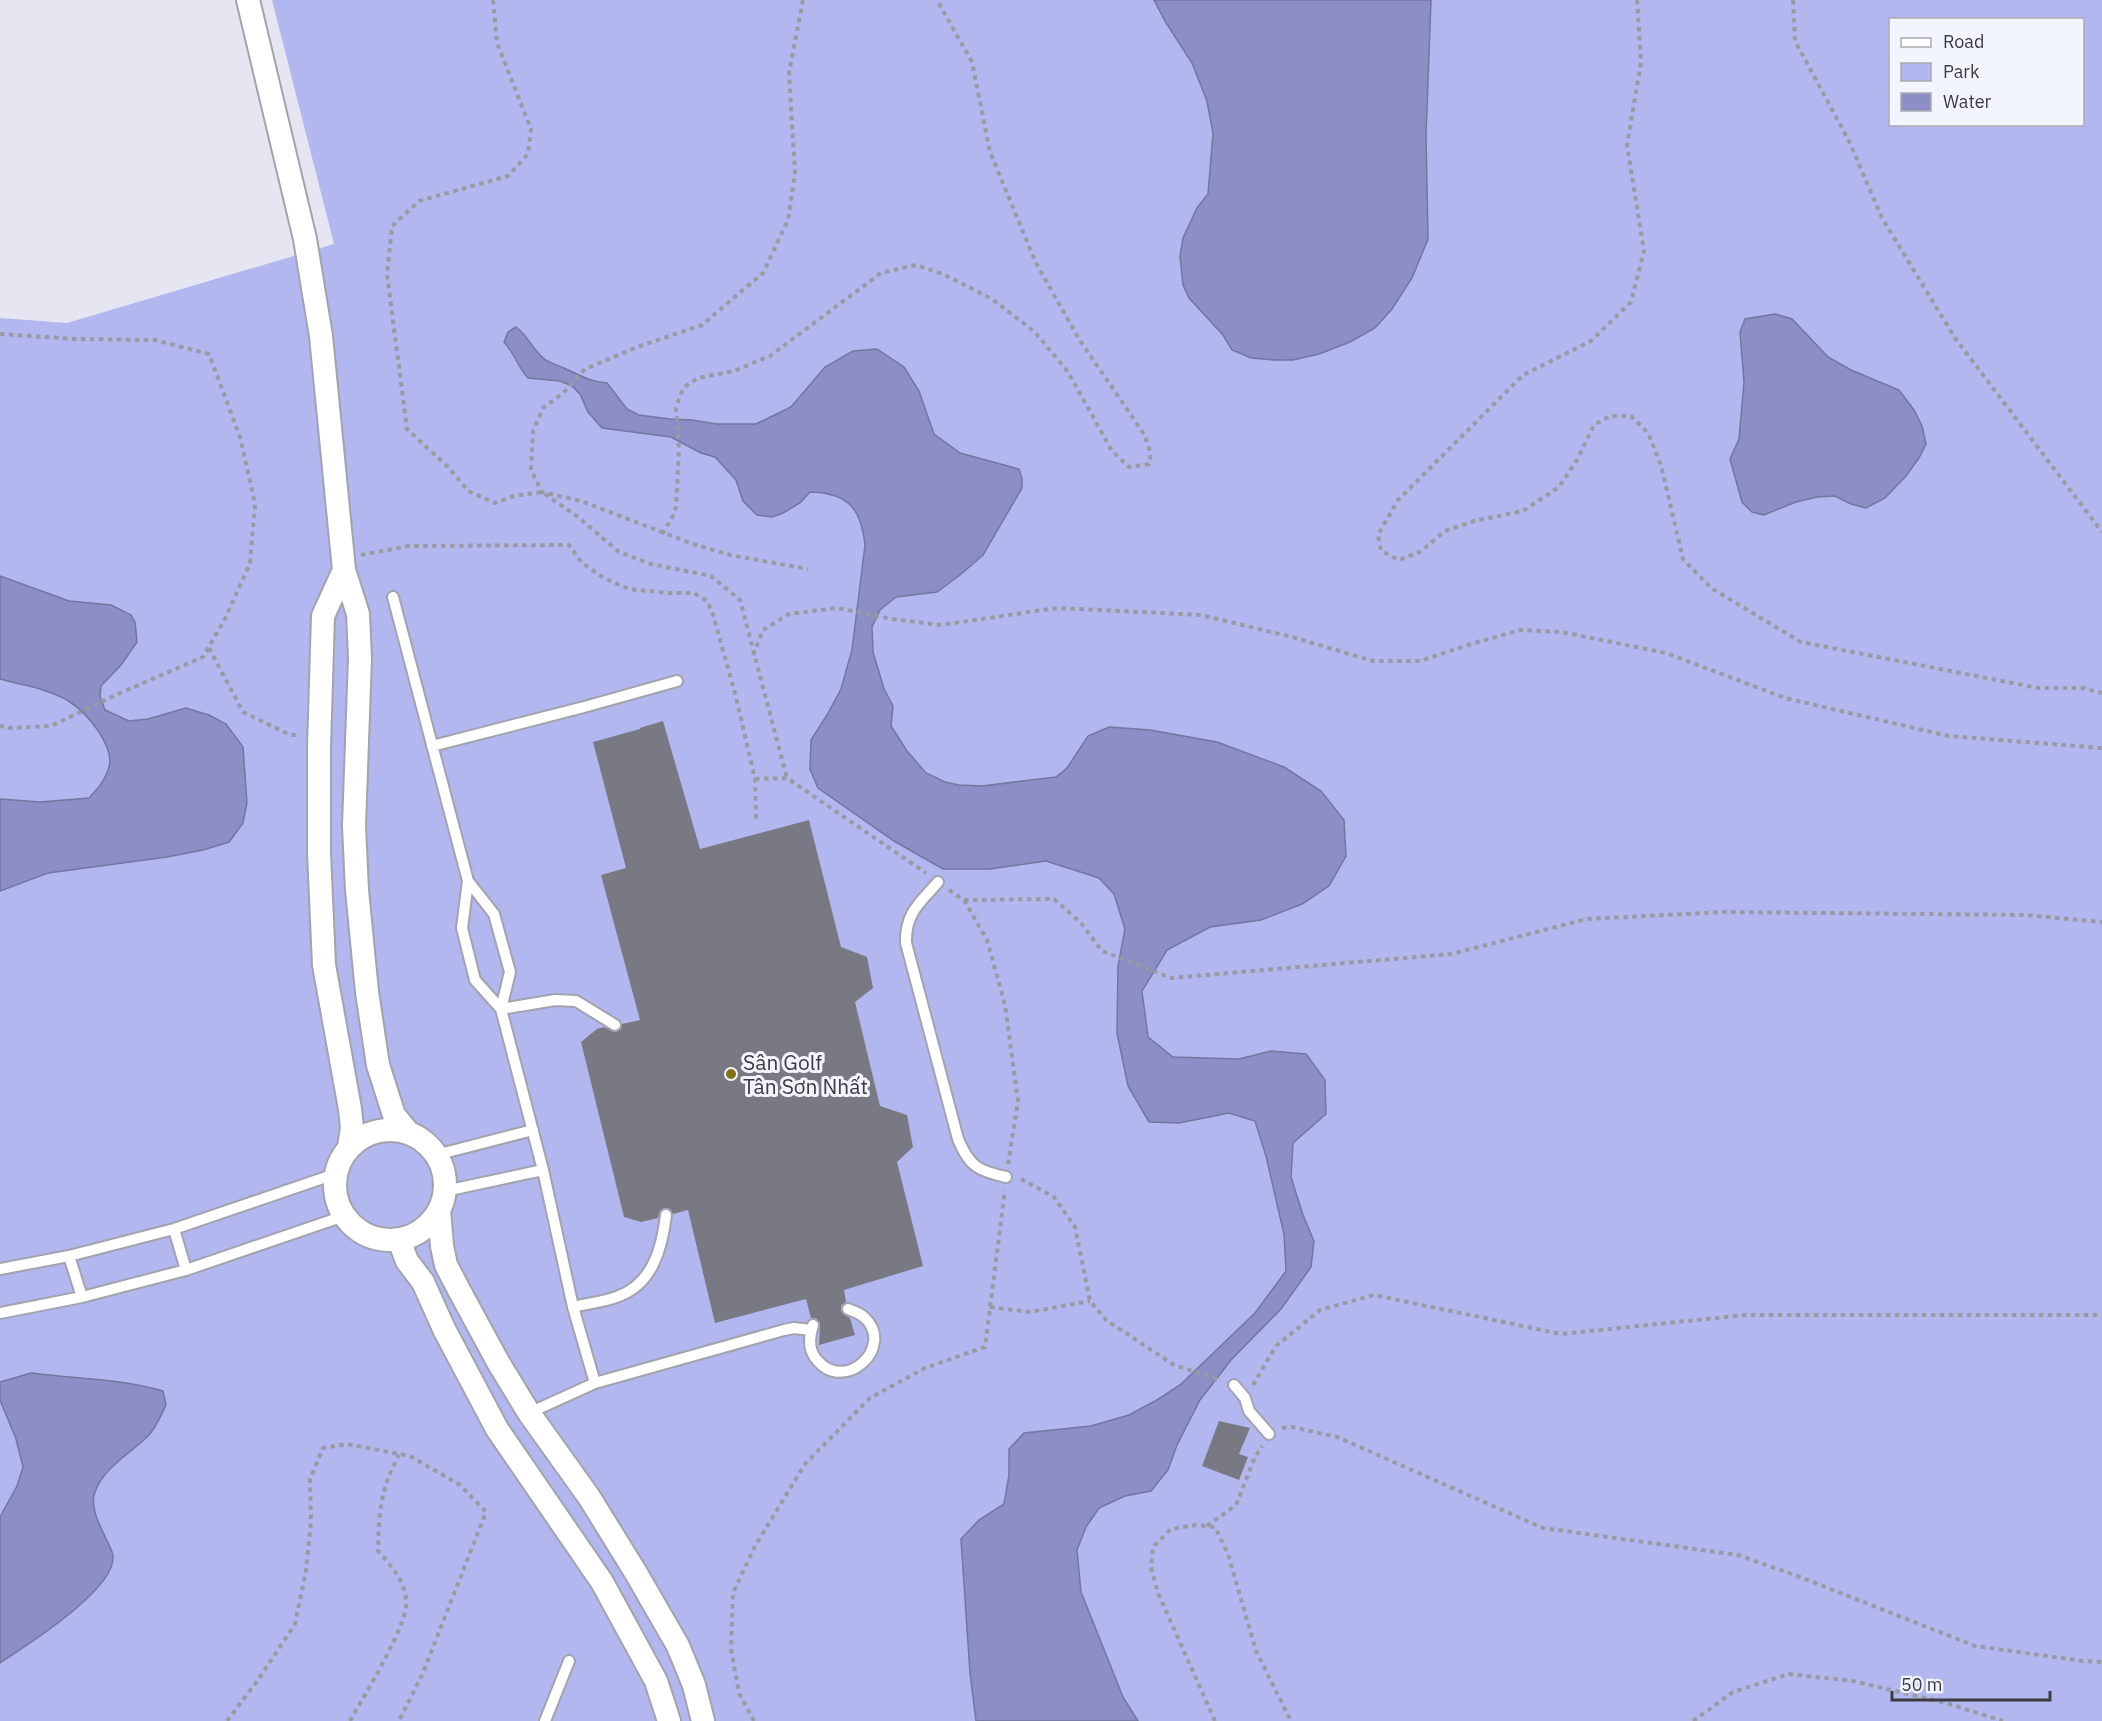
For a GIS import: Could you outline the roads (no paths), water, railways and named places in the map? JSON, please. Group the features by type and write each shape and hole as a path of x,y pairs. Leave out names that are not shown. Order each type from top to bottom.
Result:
{"street":[{"path":"248,0 305,239 321,336 343,564 358,614 360,658 355,806 357,890 367,992 378,1065 394,1115 408,1132 424,1141 436,1155 443,1172 442,1246 446,1265 498,1362 529,1413 583,1490 636,1573 678,1646 693,1685 703,1721"},
{"path":"343,564 323,616 319,807 324,965 350,1109 352,1128 349,1147"},
{"path":"319,807 355,806"},
{"path":"408,1132 376,1131 362,1137 349,1147 335,1174 336,1196 344,1216 359,1231 378,1240 399,1240 423,1230 432,1221 442,1201"},
{"path":"399,1240 407,1261 423,1282 444,1329 497,1429 602,1582 656,1681 669,1721"},
{"path":"554,1511 583,1490"}],"lane":[{"path":"393,597 468,881 462,928 475,980 501,1009 543,1170 573,1306 595,1383"},
{"path":"432,746 677,681"},
{"path":"468,881 494,914 510,972 501,1009"},
{"path":"939,882 909,918 906,943 958,1139 964,1154 969,1162 983,1172 1007,1174"},
{"path":"501,1009 555,1000 576,1001 615,1025"},
{"path":"436,1155 533,1130"},
{"path":"442,1201 543,1170"},
{"path":"0,1269 69,1256 174,1229 335,1174"},
{"path":"573,1306 620,1296 642,1281 654,1265 662,1243 666,1215"},
{"path":"0,1313 82,1297 186,1270 344,1216"},
{"path":"174,1229 186,1270"},
{"path":"69,1256 82,1297"},
{"path":"529,1413 595,1383 794,1328 812,1327 809,1336 810,1348 816,1359 824,1367 835,1372 847,1372 858,1368 867,1359 874,1337 871,1325 863,1316 848,1309"},
{"path":"1234,1385 1245,1398 1249,1411 1269,1434"},
{"path":"545,1721 569,1661"}],"water":[{"path":"1154,0 1431,0 1426,135 1428,239 1412,278 1392,309 1375,328 1350,342 1319,354 1293,360 1251,358 1232,350 1223,335 1189,298 1183,285 1180,256 1183,238 1197,208 1208,194 1213,133 1207,101 1192,63"},
{"path":"1775,314 1792,319 1828,357 1851,370 1899,390 1914,410 1922,426 1926,444 1906,476 1885,498 1866,508 1835,496 1817,497 1796,502 1764,515 1752,512 1742,502 1730,459 1739,439 1744,382 1740,332 1745,319"},
{"path":"516,327 544,359 585,378 607,383 627,409 639,415 717,424 756,424 791,407 825,367 853,351 877,349 904,367 919,391 934,434 960,453 1019,469 1022,488 983,555 937,592 896,597 880,610 872,627 873,652 884,689 893,706 891,726 907,751 926,773 945,782 982,786 1056,777 1067,768 1088,736 1109,727 1150,730 1217,742 1284,767 1321,791 1344,820 1346,856 1329,886 1302,904 1261,920 1210,927 1167,950 1142,991 1148,1037 1173,1057 1239,1059 1271,1051 1306,1054 1325,1080 1326,1114 1293,1143 1291,1177 1314,1241 1311,1267 1281,1309 1231,1360 1200,1400 1177,1445 1168,1470 1151,1491 1125,1496 1099,1508 1086,1527 1077,1550 1081,1592 1123,1697 1138,1721 976,1721 970,1673 961,1539 979,1520 1004,1504 1009,1475 1009,1449 1024,1433 1091,1426 1129,1415 1157,1400 1180,1385 1255,1313 1286,1271 1284,1234 1266,1156 1255,1121 1229,1113 1179,1123 1149,1122 1128,1086 1117,1033 1118,966 1125,929 1114,894 1099,878 1046,861 990,869 943,869 894,841 818,788 810,769 811,740 841,689 852,650 865,545 860,521 850,505 834,496 810,492 800,503 783,513 772,517 757,515 743,501 736,480 715,457 701,453 671,437 602,428 588,412 580,394 572,386 560,381 528,378 504,342 508,332"},
{"path":"0,576 69,601 111,605 131,615 135,622 137,642 121,665 101,686 100,696 105,710 129,721 148,719 186,708 209,715 226,724 243,747 247,803 243,823 229,842 167,857 48,873 0,891 0,799 40,802 89,798 106,776 110,759 104,740 77,707 43,690 0,679"},
{"path":"31,1373 114,1381 163,1391 166,1405 151,1433 111,1468 95,1492 93,1499 96,1515 112,1552 112,1566 103,1581 70,1614 0,1663 0,1517 17,1486 23,1467 16,1439 0,1400 0,1382"}],"place":[{"name":"Sân Golf Tân Sơn Nhất","path":"731,1074"}]}
